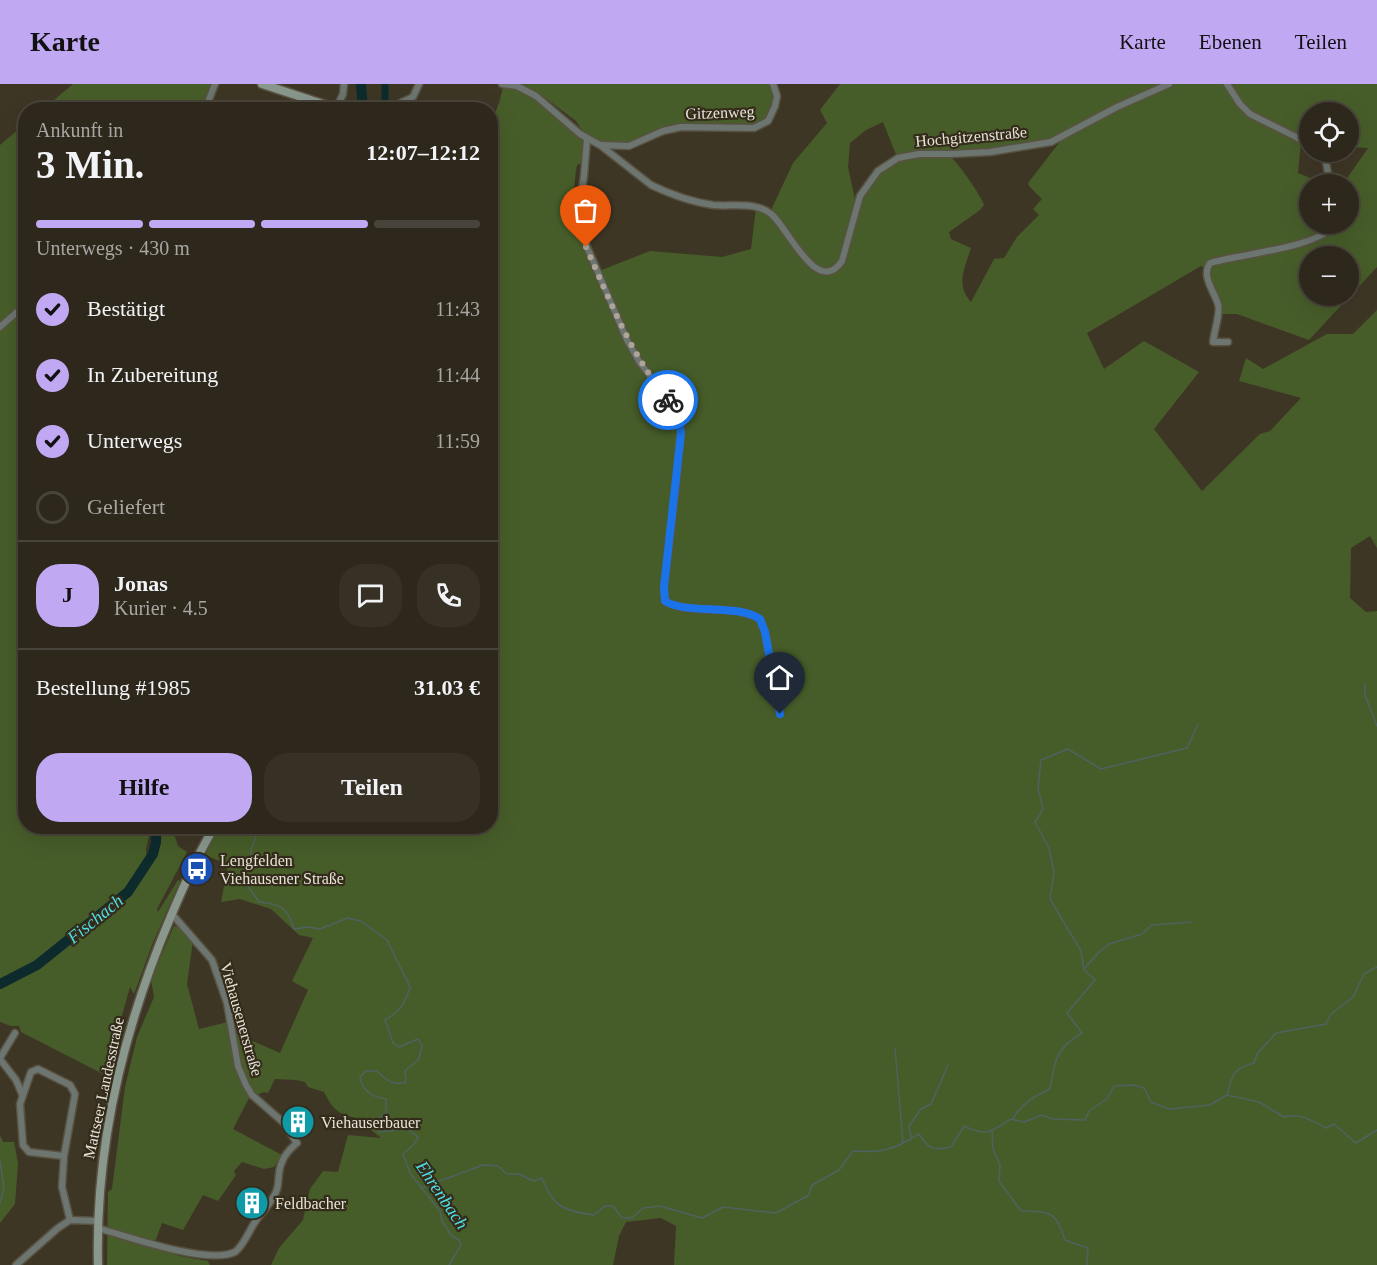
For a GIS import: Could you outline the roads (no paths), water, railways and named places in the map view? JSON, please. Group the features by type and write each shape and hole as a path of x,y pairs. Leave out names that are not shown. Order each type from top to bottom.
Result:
{"main road":[{"path":"262,84 317,102"},
{"name":"Mattseer Landesstraße","path":"98,1265 98,1224 104,1144 122,1056 147,974 192,867 211,834"}],"street":[{"path":"208,102 215,84"},
{"path":"341,102 344,84"},
{"path":"400,102 413,97 419,84"},
{"name":"Hochgitzenstraße","path":"502,84 517,87 536,96 587,139 600,145 651,185 695,201 713,205 749,205 769,212 781,224 814,268 820,272 838,268 842,261 856,207 867,184 878,171 898,158 920,154 990,152 1051,142 1134,99 1169,84"},
{"name":"Gitzenweg","path":"600,145 635,144 669,129 746,129 761,126 768,121 777,101 773,84"},
{"path":"1227,84 1240,104 1250,114 1299,138"},
{"path":"587,139 579,210 586,247 627,340 640,363 675,410 681,427 664,587 665,601 683,606 747,613 760,619 765,632 780,714"},
{"path":"1228,342 1213,342 1219,307 1206,274 1210,263 1306,242 1322,234"},
{"path":"0,327 18,311"},
{"name":"Viehausenerstraße","path":"98,1224 194,1257 227,1256 240,1247 257,1218 271,1202 278,1189 279,1168 297,1143 284,1123 252,1095 246,1085 238,1066 227,1003 212,960 172,914"},
{"path":"15,1033 0,1059 16,1080 22,1095"},
{"path":"64,1156 25,1150 20,1104 31,1072 35,1069 70,1085 75,1094 64,1156 62,1187 70,1220"},
{"path":"16,1265 70,1220 98,1224"}],"waterway":[{"name":"Fischach","path":"361,84 362,102"},
{"path":"385,84 385,102"},
{"path":"1365,684 1365,695 1377,726"},
{"path":"1013,1118 1020,1108 1050,1089 1053,1070 1061,1050 1082,1033 1067,1013 1095,980 1084,970 1081,951 1050,899 1054,873 1049,848 1035,822 1043,809 1038,788 1041,760 1068,749 1101,769 1187,748 1198,724"},
{"name":"Fischach","path":"0,984 37,965 128,892 153,854 156,834"},
{"name":"Ehrenbach","path":"257,834 251,850 251,860 245,869 246,883 259,902 282,908 289,916 294,929 308,927 320,929 348,918 361,921 387,940 410,987 402,1006 385,1020 393,1043 399,1047 418,1039 422,1046 419,1059 405,1071 406,1082 390,1081 377,1071 366,1071 360,1077 368,1092 386,1099 386,1113 372,1123 373,1127 379,1132 408,1129 418,1137 403,1154 410,1173 440,1211 442,1221 451,1235 459,1240 461,1245 449,1265"},
{"path":"1084,969 1109,944 1142,934 1152,925 1191,922"},
{"path":"421,1188 483,1165 498,1166 507,1174 519,1174 534,1181 542,1178 551,1196 561,1206 594,1215 605,1206 613,1206 622,1218 632,1218 643,1208 660,1206 702,1218 723,1207 776,1213 809,1195 812,1185 839,1170 853,1151 888,1149 919,1134 929,1146 939,1149 951,1147 964,1126 988,1132 1011,1119 1024,1122 1042,1115 1053,1119 1085,1120 1089,1111 1107,1099 1114,1086 1133,1085 1144,1088 1151,1102 1169,1109 1210,1105 1227,1095 1234,1073 1254,1063 1257,1054 1276,1033 1326,1024 1331,1014 1353,997 1364,974 1377,967"},
{"path":"895,1048 903,1143"},
{"path":"911,1137 909,1126 921,1109 931,1104 948,1065"},
{"path":"1227,1095 1259,1102 1284,1117 1301,1117 1326,1128 1334,1124 1356,1143 1377,1130"},
{"path":"992,1131 993,1149 1000,1165 999,1181 1021,1211 1051,1215 1058,1223 1065,1240 1088,1248 1087,1265"},
{"path":"0,1161 4,1188 0,1203"}],"place":[{"name":"Lengfelden Viehausener Straße","path":"197,869"},
{"name":"Viehauserbauer","path":"298,1122"},
{"name":"Feldbacher","path":"252,1203"}]}
